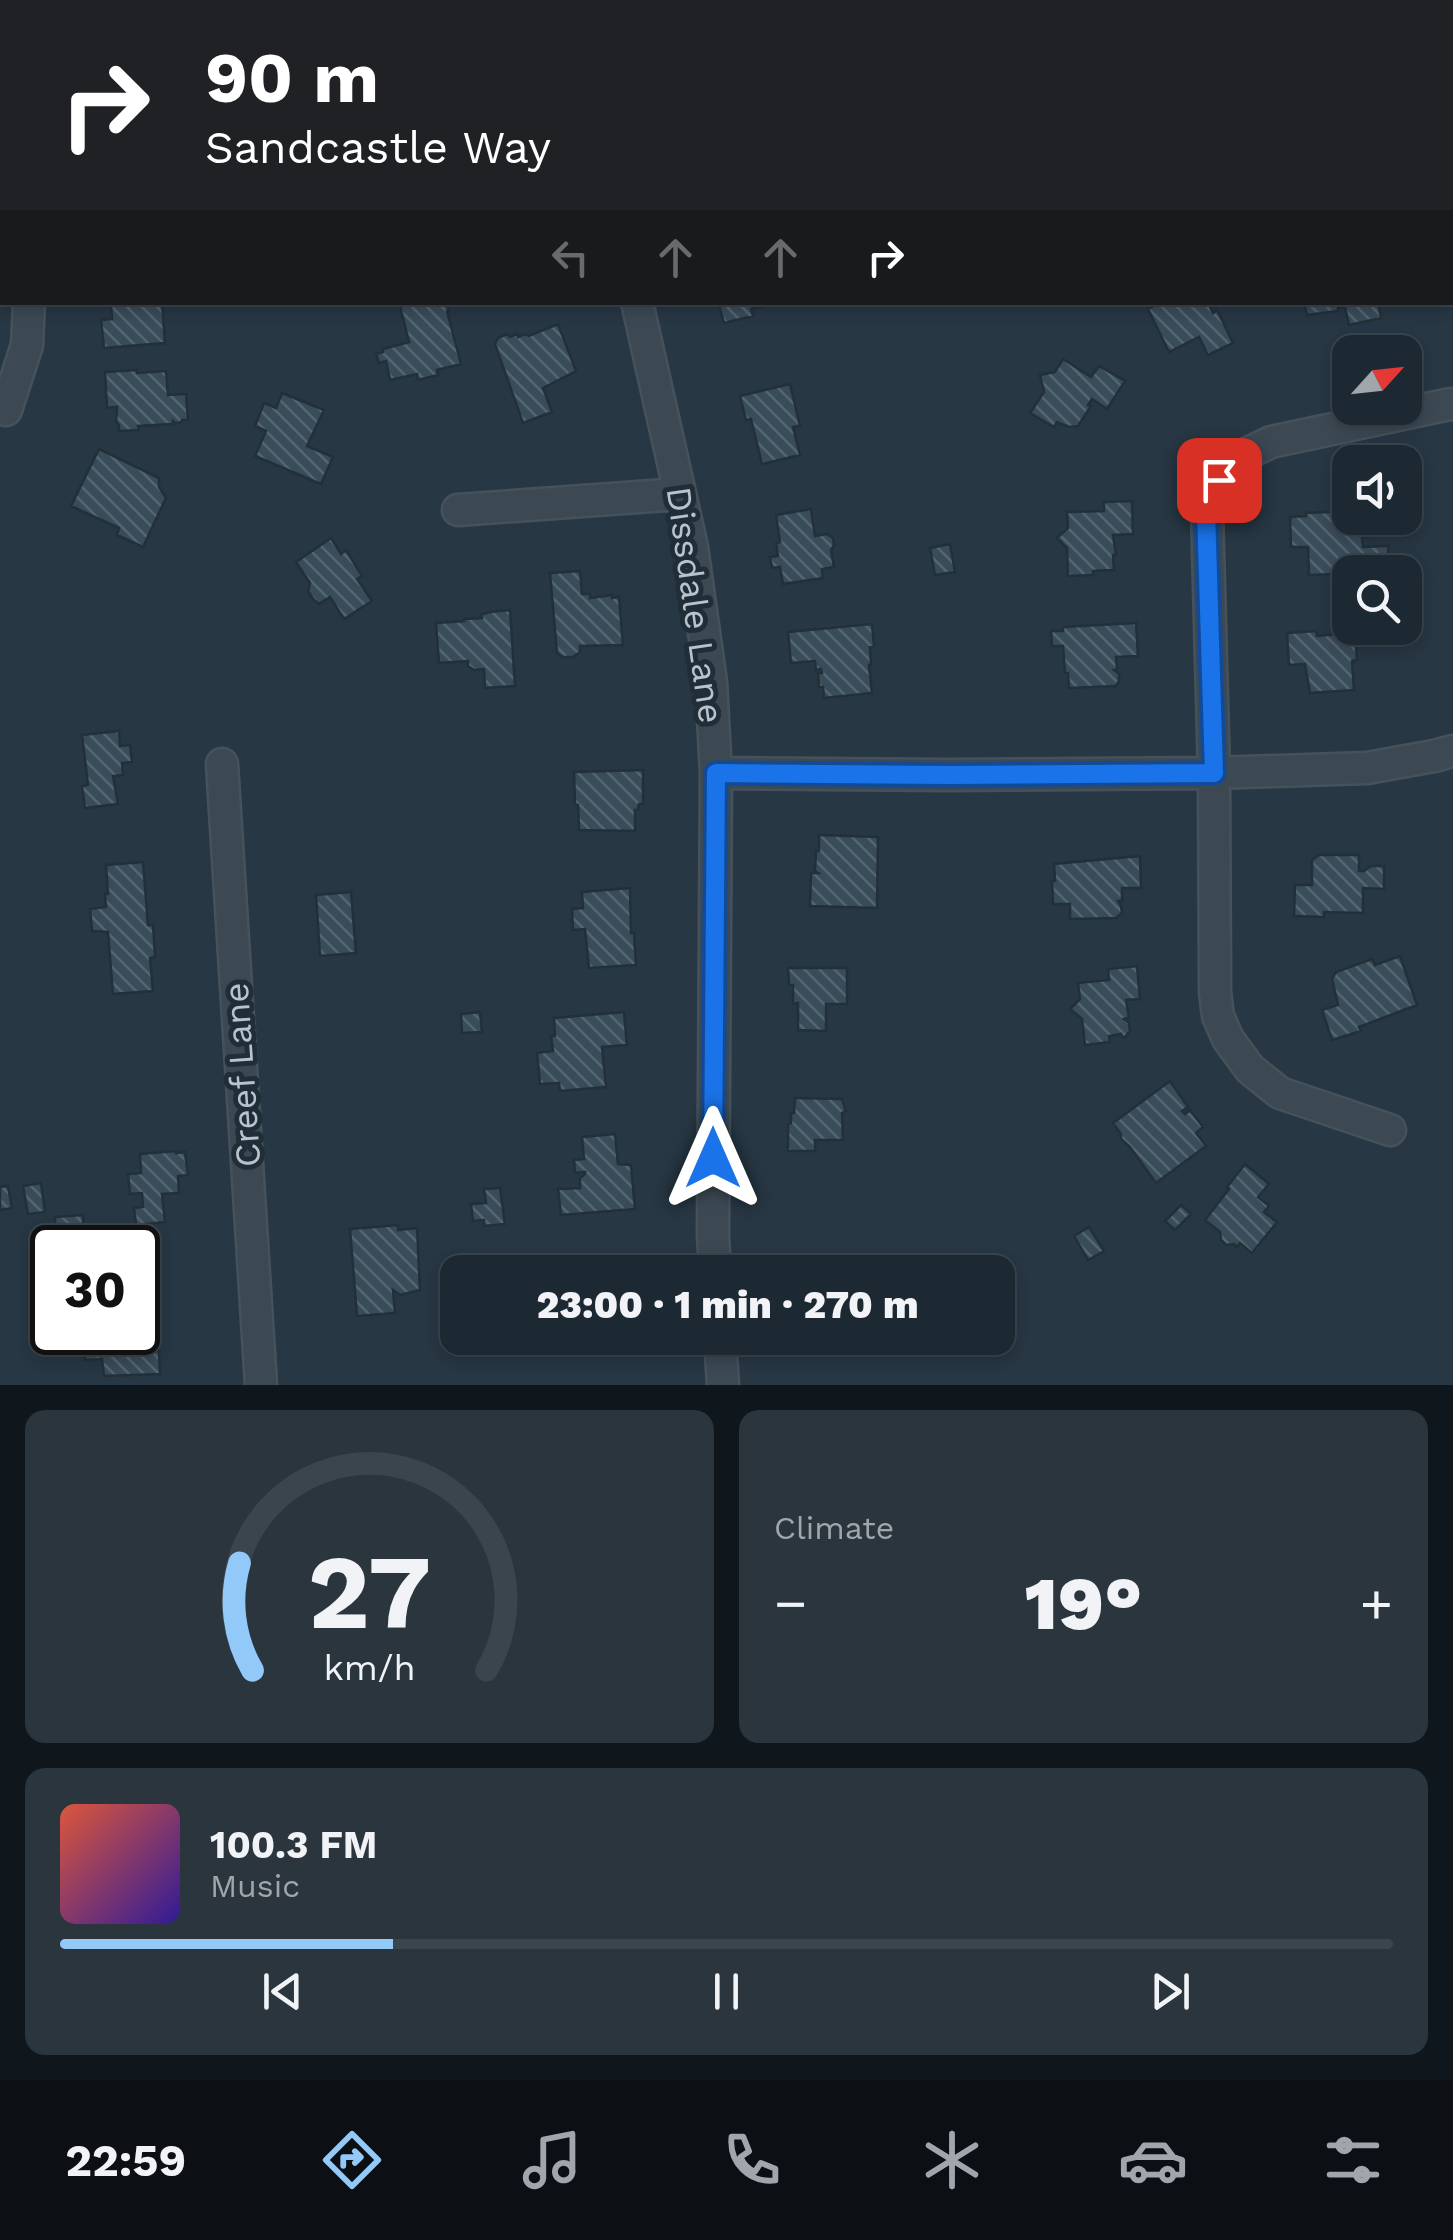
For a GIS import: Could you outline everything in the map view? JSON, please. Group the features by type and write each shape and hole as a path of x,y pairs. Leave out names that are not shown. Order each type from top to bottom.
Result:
{"street":[{"path":"6,410 26,344 29,305"},
{"name":"Dissdale Lane","path":"638,305 692,547 711,682 716,773 714,1255"},
{"path":"1390,1130 1280,1092 1250,1070 1228,1039 1218,1016 1214,992 1214,773 1206,510 1219,480 1242,456 1271,442 1450,404"},
{"path":"458,510 680,494"},
{"path":"716,773 1214,773 1367,768 1453,750"},
{"name":"Creef Lane","path":"222,764 261,1385"},
{"path":"721,1355 723,1385"}],"building":[{"path":"111,305 162,305 165,343 104,348 101,320 112,319"},
{"path":"448,305 461,364 418,380 417,374 390,380 386,361 379,363 376,354 409,342 400,306"},
{"path":"719,305 769,305 751,309 753,316 724,323"},
{"path":"1156,305 1209,305 1213,313 1217,310 1233,343 1208,355 1199,337 1169,352 1148,309"},
{"path":"1305,305 1379,305 1381,318 1349,325 1345,307 1307,315"},
{"path":"558,324 576,371 543,388 552,412 523,423 495,344 507,334 529,336"},
{"path":"1063,359 1091,377 1099,366 1125,381 1107,409 1092,399 1078,426 1057,422 1054,427 1030,413 1044,392 1040,375 1055,372"},
{"path":"166,371 168,395 186,394 188,420 119,431 117,407 107,408 105,372"},
{"path":"790,384 800,426 793,427 800,455 762,464 751,419 746,420 740,396"},
{"path":"282,393 324,410 307,446 333,457 321,484 255,456 266,431 255,426 264,403 276,408"},
{"path":"99,449 159,478 166,498 143,547 117,535 119,528 71,506"},
{"path":"1132,501 1133,534 1113,535 1114,570 1068,576 1067,548 1057,538 1068,528 1067,512 1104,511 1104,502"},
{"path":"811,509 815,536 827,534 833,538 834,567 822,569 823,578 783,584 780,567 772,568 770,557 778,556 776,543 780,542 776,515"},
{"path":"1332,512 1332,535 1368,535 1362,537 1363,547 1388,546 1388,555 1332,555 1332,574 1309,575 1308,547 1291,547 1290,517"},
{"path":"331,538 341,554 346,550 362,576 357,579 372,601 344,619 330,597 319,604 313,599 308,591 310,583 296,562"},
{"path":"950,544 955,572 935,575 930,548"},
{"path":"580,571 582,594 590,594 590,598 619,597 623,645 580,646 580,652 573,657 563,657 557,653 550,573"},
{"path":"510,610 515,686 485,688 484,669 474,670 468,661 439,663 436,623 482,618 482,614"},
{"path":"1136,623 1138,656 1116,657 1116,686 1069,688 1063,646 1052,646 1051,631"},
{"path":"872,624 872,693 824,698 823,687 819,687 818,673 822,673 821,669 816,670 815,661 791,663 788,632"},
{"path":"1316,631 1317,636 1332,635 1332,645 1356,645 1357,660 1352,661 1354,690 1310,693 1305,664 1289,665 1287,633"},
{"path":"119,731 120,746 130,745 132,762 122,763 123,775 113,776 118,804 85,808 82,786 88,785 82,735"},
{"path":"643,770 643,804 635,810 635,831 579,830 574,772"},
{"path":"819,835 878,837 877,908 810,906 811,873 818,873 815,871"},
{"path":"1319,855 1359,855 1359,871 1384,866 1384,889 1363,888 1363,913 1294,916 1295,885 1312,885 1312,860"},
{"path":"1140,856 1141,888 1122,888 1122,901 1118,901 1122,913 1116,918 1070,919 1070,904 1053,904 1054,864"},
{"path":"143,862 148,925 153,925 153,991 113,994 108,932 92,931 90,909 106,907 106,865"},
{"path":"630,888 636,965 589,968 585,929 573,930 572,909 583,908 582,892"},
{"path":"351,892 356,953 320,956 316,895"},
{"path":"1400,956 1417,1005 1332,1040 1322,1010 1338,1005 1332,979 1336,972 1372,959 1375,965"},
{"path":"1137,966 1140,999 1126,1000 1129,1018 1124,1019 1130,1031 1125,1037 1109,1036 1110,1042 1085,1045 1082,1019 1070,1009 1080,999 1078,983 1109,980 1108,969"},
{"path":"788,968 847,968 847,1004 826,1004 826,1031 798,1030 798,1003 793,1004"},
{"path":"480,1012 482,1032 462,1033 461,1014"},
{"path":"624,1012 627,1045 602,1047 606,1087 560,1091 559,1083 540,1084 537,1053 553,1051 554,1018"},
{"path":"1170,1081 1188,1107 1182,1111 1185,1114 1190,1110 1203,1127 1196,1133 1206,1146 1156,1183 1113,1123"},
{"path":"795,1098 842,1099 846,1111 842,1113 843,1140 815,1140 815,1151 788,1151 788,1124"},
{"path":"615,1134 618,1164 631,1165 635,1209 561,1215 558,1189 580,1188 580,1178 585,1174 575,1173 574,1160 584,1159 582,1137"},
{"path":"185,1152 188,1175 178,1176 179,1193 162,1194 165,1222 136,1225 134,1208 143,1207 142,1193 130,1194 128,1174 141,1173 140,1154"},
{"path":"1245,1164 1269,1184 1258,1197 1269,1206 1264,1212 1277,1222 1252,1253 1240,1243 1237,1247 1226,1245 1220,1232 1205,1220"},
{"path":"41,1183 45,1212 28,1214 23,1186"},
{"path":"8,1186 12,1208 0,1210 0,1187"},
{"path":"500,1188 505,1224 484,1226 484,1220 473,1221 471,1204 486,1203 484,1189"},
{"path":"1181,1205 1191,1214 1175,1230 1165,1221"},
{"path":"83,1215 83,1225 55,1225 55,1217"},
{"path":"398,1225 398,1230 417,1228 420,1290 400,1295 393,1290 395,1313 357,1316 350,1229"},
{"path":"1089,1227 1104,1251 1088,1260 1074,1236"},
{"path":"85,1355 159,1355 160,1374 104,1376 102,1359 85,1360"}],"route":[{"path":"713,1158 716,773 1214,773 1206,510 1219,480"}]}
